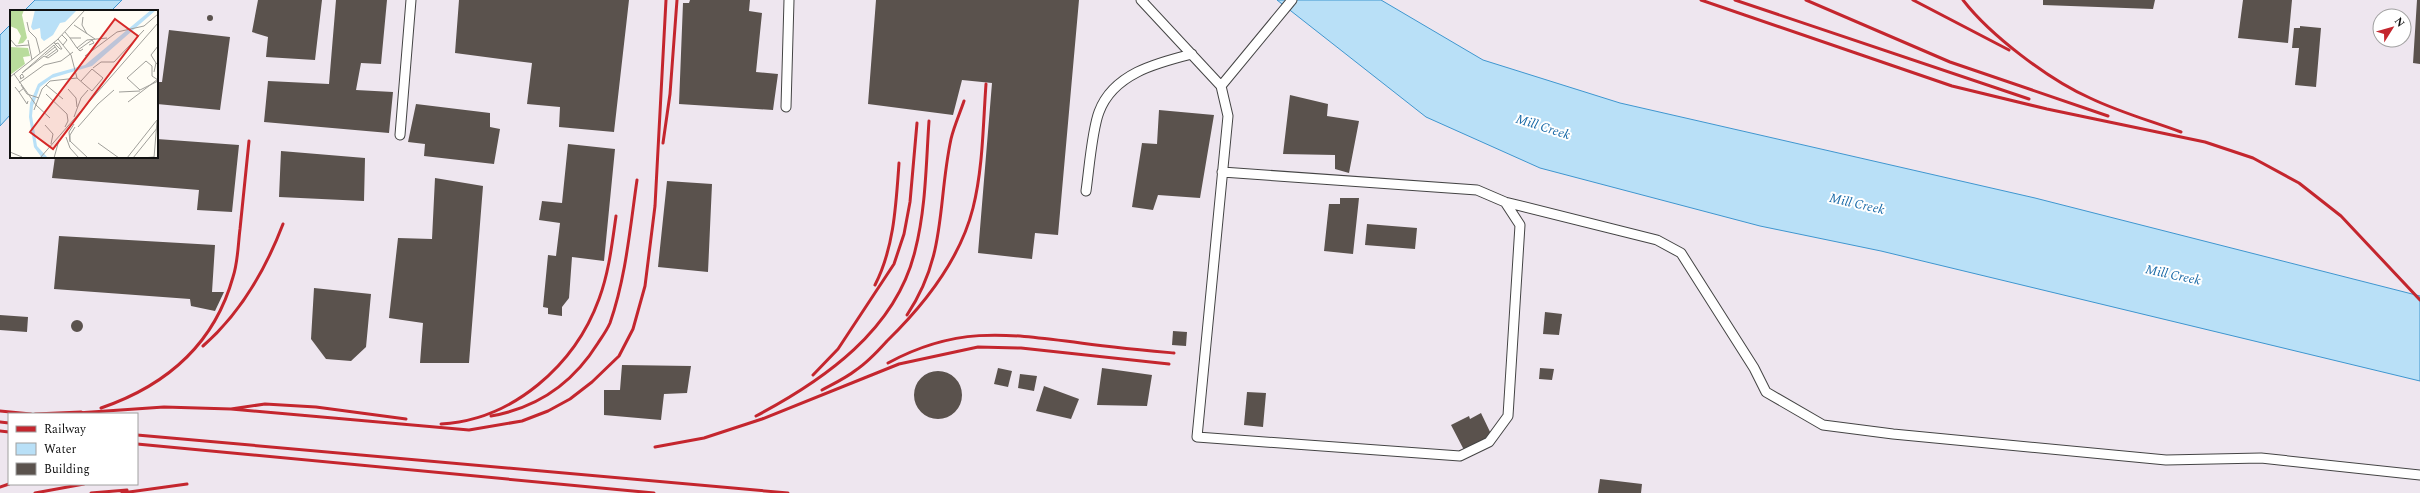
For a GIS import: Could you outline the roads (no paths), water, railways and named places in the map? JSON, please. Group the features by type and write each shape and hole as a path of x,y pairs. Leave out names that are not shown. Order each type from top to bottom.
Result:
{"lane":[{"path":"400,135 411,0"},
{"path":"786,107 789,0"},
{"path":"1141,0 1221,86 1228,116 1197,437 1460,456 1489,442 1508,416 1520,225 1506,202"},
{"path":"1221,86 1261,40 1292,0"},
{"path":"1086,191 1098,114 1105,99 1119,84 1144,69 1192,54"},
{"path":"1222,172 1477,190 1506,202 1657,240 1681,253 1754,368 1766,392 1823,425 1901,435 2166,460 2261,458 2420,475"}],"water":[{"path":"35,0 122,0 112,10 25,10"},
{"name":"Mill Creek","path":"1277,0 1381,0 1483,60 1620,103 2035,198 2420,296 2420,381 1881,251 1760,226 1540,168 1426,117"},
{"path":"10,25 10,115 0,126 0,35"}],"railway":[{"path":"231,409 469,430 522,421 548,411 570,399 592,382 619,356 633,329 645,286 655,206 666,0"},
{"path":"663,143 670,94 677,0"},
{"path":"1701,0 1952,86 2047,109 2205,142 2253,158 2299,183 2341,216 2420,300"},
{"path":"1735,0 2029,99"},
{"path":"1806,0 1950,62 2108,116"},
{"path":"1913,0 2009,50"},
{"path":"1963,0 1988,28 2004,42 2057,80 2101,103 2181,132"},
{"path":"822,390 848,376 873,356 915,312 950,263 967,227 973,208 979,178 986,84"},
{"path":"907,315 920,293 929,271 935,250 951,139 964,101"},
{"path":"756,416 782,402 831,369 854,350 892,305 906,279 919,235 925,186 929,121"},
{"path":"813,375 838,349 894,264 904,234 910,202 917,123"},
{"path":"101,408 146,388 166,375 184,360 200,343 213,323 224,301 236,265 249,141"},
{"path":"875,285 886,256 893,226 899,163"},
{"path":"491,416 524,407 552,392 577,370 588,357 604,333 610,323 624,270 637,180"},
{"path":"441,424 467,420 493,412 516,400 538,385 574,346 588,323 599,299 608,268 616,216"},
{"path":"203,346 229,320 260,275 283,224"},
{"path":"888,363 912,351 935,343 957,338 1001,335 1024,336 1174,353"},
{"path":"655,447 704,438 762,419 899,364 978,347 1021,348 1169,364"},
{"path":"77,413 164,407 231,409 265,404 316,407 406,419"},
{"path":"0,411 21,413"},
{"path":"58,413 81,412"},
{"path":"0,422 8,423"},
{"path":"0,431 8,432"},
{"path":"138,435 788,493"},
{"path":"138,444 654,493"},
{"path":"0,487 8,484"},
{"path":"122,493 187,484"},
{"path":"35,493 79,485"},
{"path":"91,493 127,490"}]}
